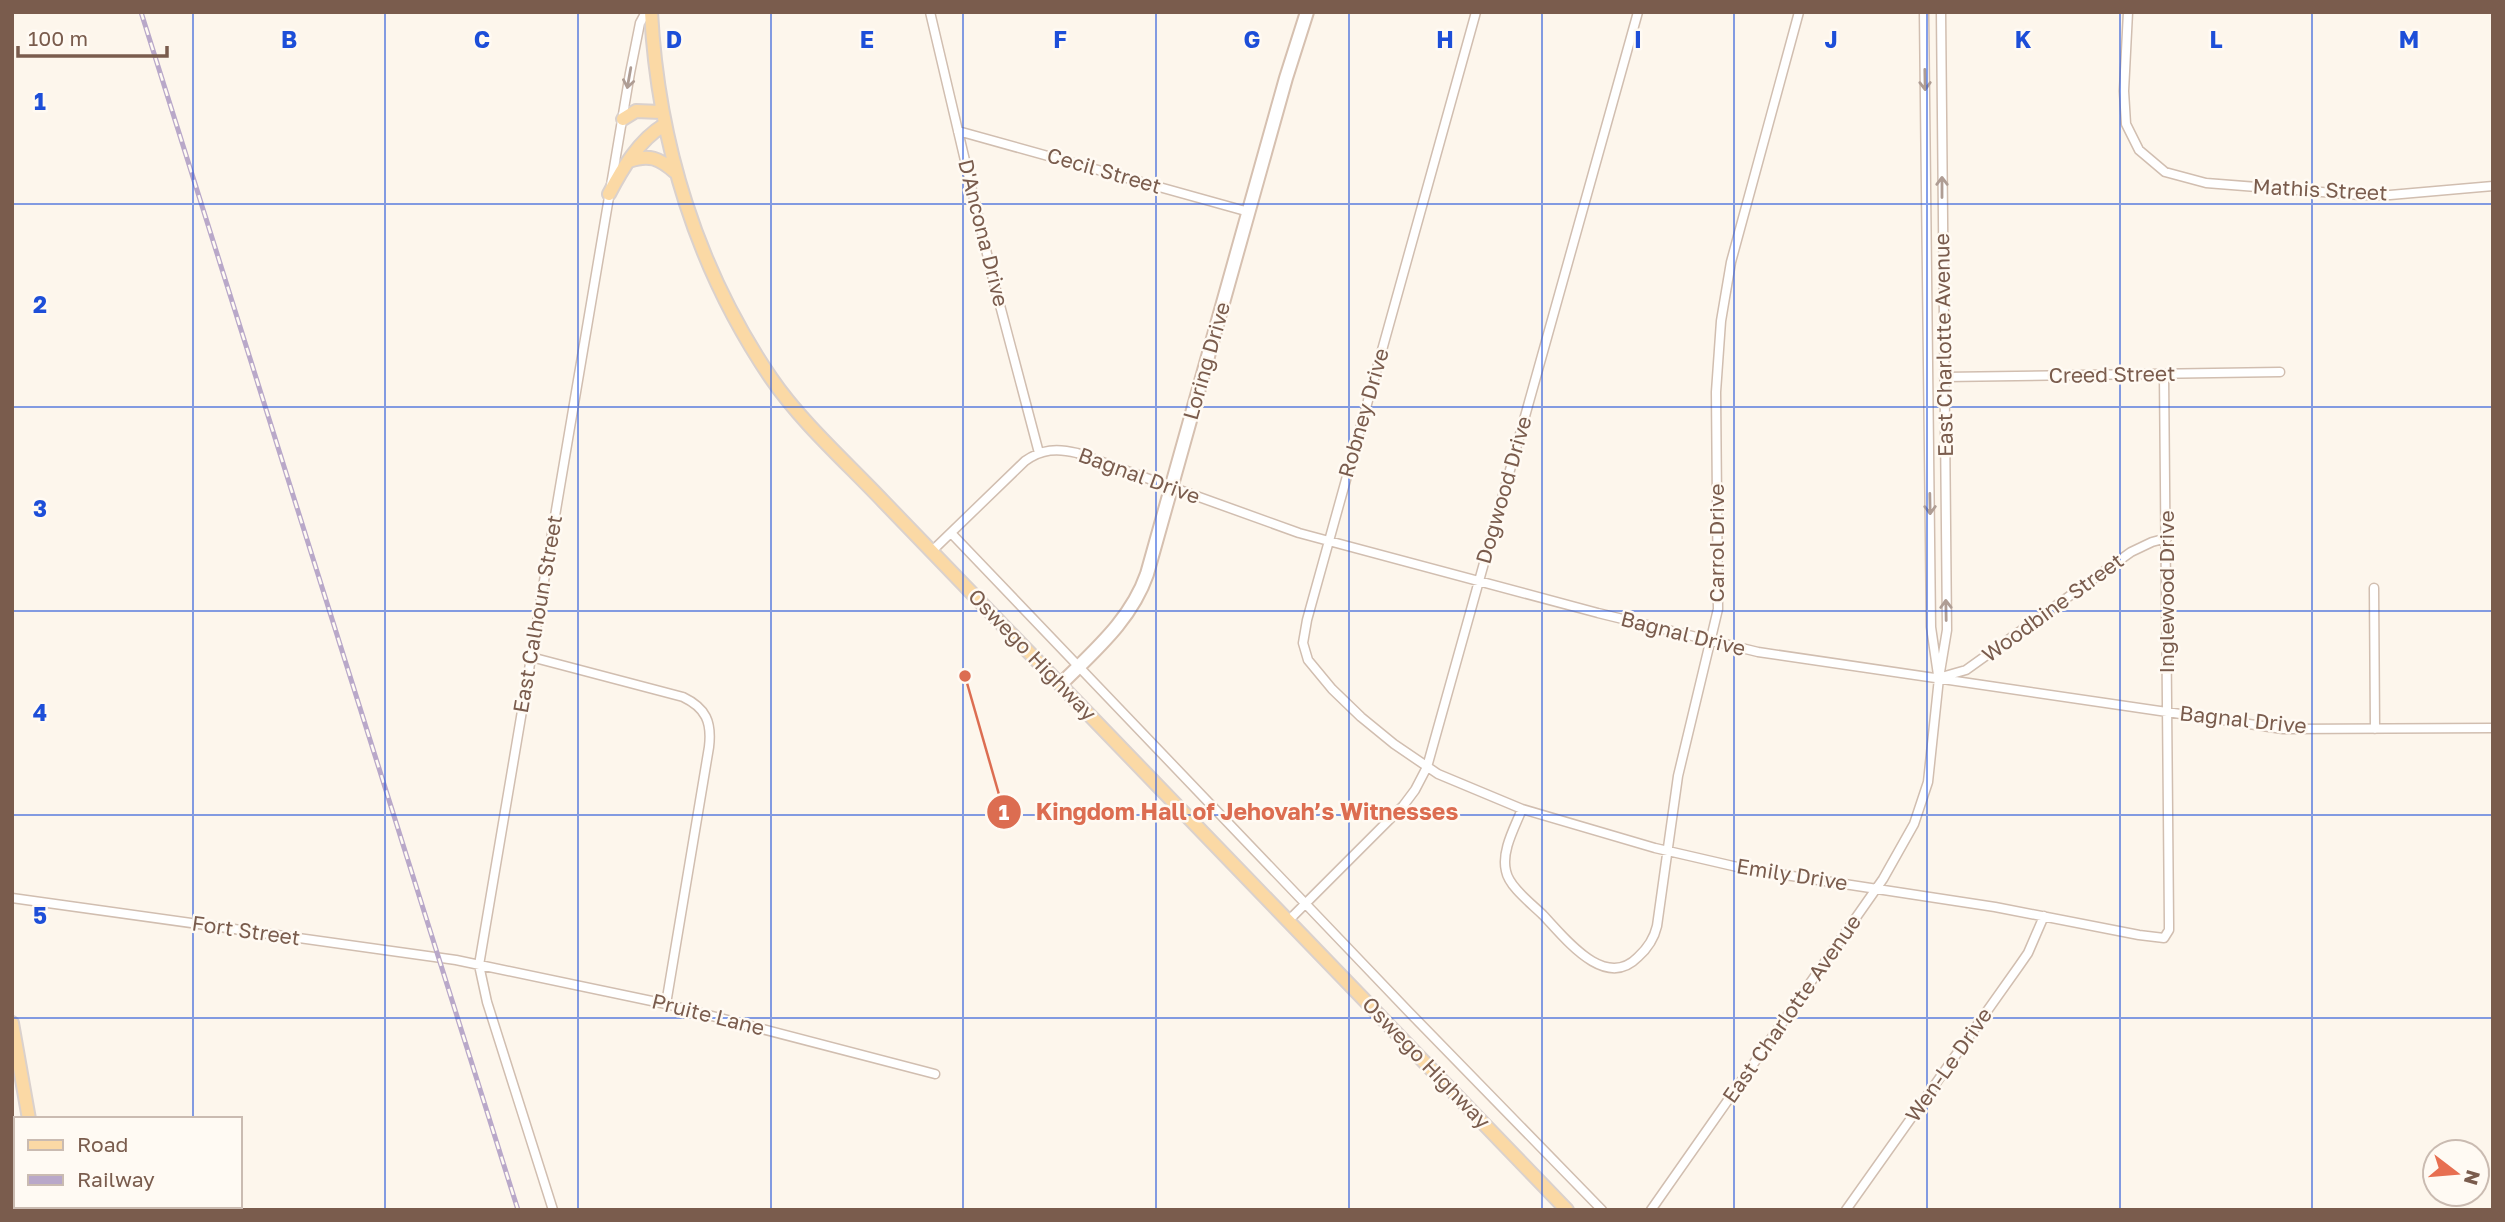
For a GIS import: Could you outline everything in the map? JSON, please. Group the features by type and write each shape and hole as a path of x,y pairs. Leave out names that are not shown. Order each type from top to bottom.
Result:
{"main road":[{"name":"Oswego Highway","path":"648,12 661,112 676,173 697,237 717,283 772,379 833,448 1567,1210"},
{"path":"623,119 636,111 661,112"},
{"path":"609,194 628,161 650,136 664,125"},
{"path":"628,161 649,156 664,162 676,173"},
{"path":"12,1023 29,1117"}],"street":[{"name":"East Calhoun Street","path":"553,1210 487,1002 479,965 609,194 638,35 648,12"},
{"name":"D'Ancona Drive","path":"930,12 992,275 1039,453"},
{"name":"Loring Drive","path":"1061,684 1114,631 1140,596 1307,12"},
{"name":"Robney Drive","path":"1427,767 1394,744 1332,688 1308,660 1303,643 1476,12"},
{"name":"Dogwood Drive","path":"1288,921 1403,806 1427,767 1638,12"},
{"name":"Carrol Drive","path":"1522,809 1506,855 1507,875 1519,891 1588,958 1602,967 1629,965 1651,942 1657,926 1678,776 1717,609 1716,392 1721,321 1731,262 1799,12"},
{"name":"East Charlotte Avenue","path":"1924,12 1931,627 1939,678"},
{"name":"East Charlotte Avenue","path":"1651,1210 1877,888 1905,841 1925,793 1947,630 1941,12"},
{"name":"Mathis Street","path":"2128,12 2124,113 2131,138 2151,163 2176,176 2206,183 2347,194 2390,195 2493,186"},
{"name":"Cecil Street","path":"958,131 1249,212"},
{"name":"Creed Street","path":"1944,377 2280,372"},
{"name":"Inglewood Drive","path":"2164,374 2168,712 2167,935"},
{"name":"Bagnal Drive","path":"1039,453 1057,449 1077,453 1260,521 1479,582 1758,652 2283,729 2493,728"},
{"path":"932,551 1025,461 1039,453"},
{"name":"Oswego Highway","path":"951,533 1602,1210"},
{"name":"Woodbine Street","path":"1939,678 1966,670 2131,552 2167,538"},
{"path":"2374,588 2375,729"},
{"path":"531,657 683,697 698,705 707,716 711,732 709,747 666,1004"},
{"name":"Emily Drive","path":"1427,767 1476,791 1522,809 1667,851 1758,871 1877,888 2159,938 2167,935"},
{"name":"Fort Street","path":"12,898 479,965"},
{"name":"Wen-Le Drive","path":"1846,1210 2019,967 2044,916"},
{"name":"Pruite Lane","path":"479,965 666,1004 935,1074"}],"railway":[{"path":"141,12 518,1210"}],"place":[{"name":"Kingdom Hall of Jehovah’s Witnesses","path":"965,676"}]}
